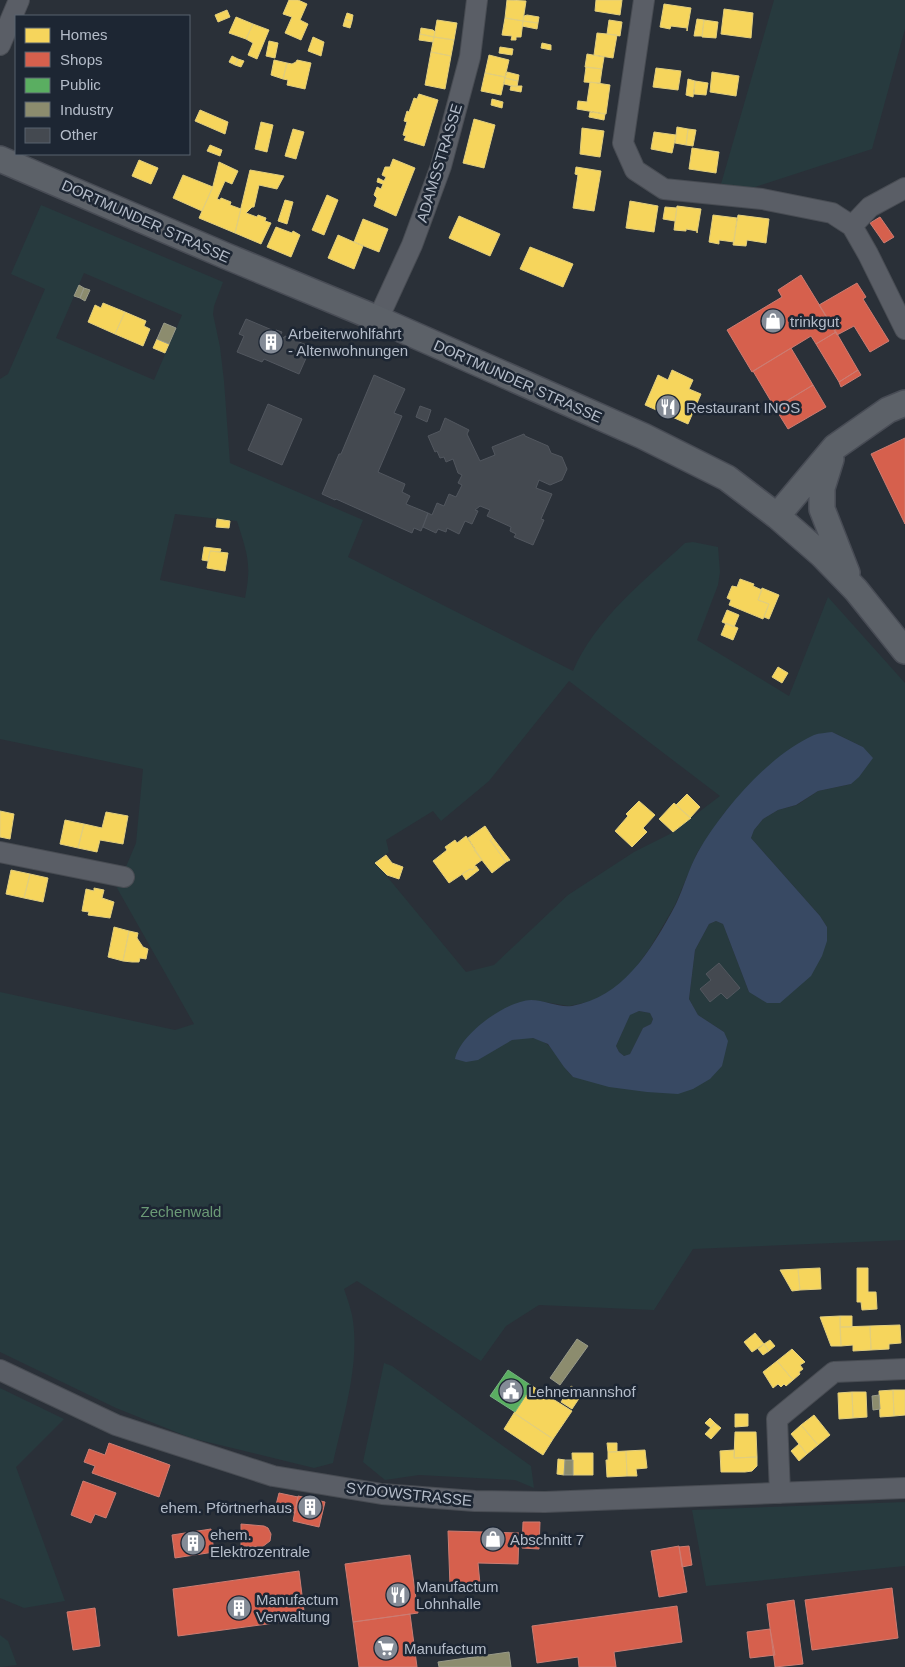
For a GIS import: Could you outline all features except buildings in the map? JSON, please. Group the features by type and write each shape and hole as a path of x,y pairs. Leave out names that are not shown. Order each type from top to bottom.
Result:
{"main road":[{"name":"DORTMUNDER STRASSE","path":"0,159 378,320 643,436 727,478 777,516 822,555 851,585"},
{"path":"777,516 835,447 888,410 905,403"},
{"path":"835,447 822,488 822,509 851,585 905,651"}],"street":[{"path":"0,45 19,0"},
{"name":"ADAMSSTRASSE","path":"378,320 412,245 441,166 470,57 477,0"},
{"path":"644,0 623,143 635,170 664,189 762,199 832,213 852,226 905,329"},
{"path":"852,226 870,207 905,188"},
{"path":"0,852 124,877"},
{"path":"780,1493 777,1419 834,1372 905,1369"},
{"name":"SYDOWSTRASSE","path":"0,1370 116,1425 273,1476 382,1494 475,1501 545,1502 905,1488"}],"green space":[{"path":"774,0 905,0 905,29 872,149 752,188 721,184"},
{"name":"Zechenwald","path":"41,205 223,282 213,314 220,347 224,381 230,463 363,520 348,557 573,671 582,652 607,618 637,586 685,543 693,542 718,547 720,572 718,585 697,640 789,696 828,597 905,683 905,1240 693,1249 654,1310 539,1305 506,1326 481,1361 357,1281 344,1289 352,1315 354,1333 353,1370 346,1408 333,1463 314,1468 191,1438 116,1408 0,1352 0,992 175,1030 194,1024 117,888 136,843 143,769 0,739 0,379 8,374 45,289 11,274","holes":["84,273 182,315 154,380 56,338","175,514 237,521 248,567 245,598 160,580","569,681 720,796 670,834 634,852 568,895 494,965 466,972 375,862 389,852 386,840 433,811 441,821 489,781","832,732 863,747 864,770 851,784 818,791 797,805 778,810 763,819 754,830 751,838 820,916 827,927 749,992 723,924 716,921 709,924 695,950 689,999 698,1015 724,1032 573,1077 550,1047 539,1039 522,1038 512,1040 532,1000 569,1006 593,1001 615,988 634,970 650,948 675,905 697,853 725,812 752,782"]},
{"path":"639,1011 650,1013 653,1019 651,1024 643,1028 630,1054 624,1056 616,1046 630,1014"},
{"path":"384,1363 392,1366 531,1466 534,1488 515,1480 419,1475 385,1480 363,1462"},
{"path":"0,1388 64,1419 16,1467 65,1601 24,1608 0,1598"},
{"path":"905,1502 905,1566 706,1586 692,1510"},
{"path":"0,1635 8,1641 17,1665 0,1667"}],"water":[{"path":"832,732 863,747 873,758 859,777 851,784 818,791 796,805 778,810 763,819 754,830 751,838 820,916 827,927 827,941 822,956 811,976 780,1003 767,1003 749,992 723,924 716,921 709,924 695,950 689,999 698,1015 724,1032 728,1041 722,1066 710,1079 693,1089 678,1094 609,1087 573,1077 548,1044 533,1038 512,1040 478,1060 466,1062 455,1059 465,1039 486,1020 509,1006 531,1000 562,1006 581,1004 606,993 627,977 645,955 667,921 692,864 708,835 748,785 780,756 797,744 814,735","holes":["639,1011 650,1013 653,1019 651,1024 643,1028 630,1054 624,1056 616,1046 630,1015"]}],"place":[{"name":"trinkgut","path":"773,321"},
{"name":"Arbeiterwohlfahrt - Altenwohnungen","path":"271,342"},
{"name":"Restaurant INOS","path":"668,407"},
{"name":"Lehnemannshof","path":"511,1391"},
{"name":"ehem. Pförtnerhaus","path":"310,1507"},
{"name":"Abschnitt 7","path":"493,1539"},
{"name":"ehem. Elektrozentrale","path":"193,1543"},
{"name":"Manufactum Lohnhalle","path":"398,1595"},
{"name":"Manufactum Verwaltung","path":"239,1608"},
{"name":"Manufactum","path":"386,1648"}]}
